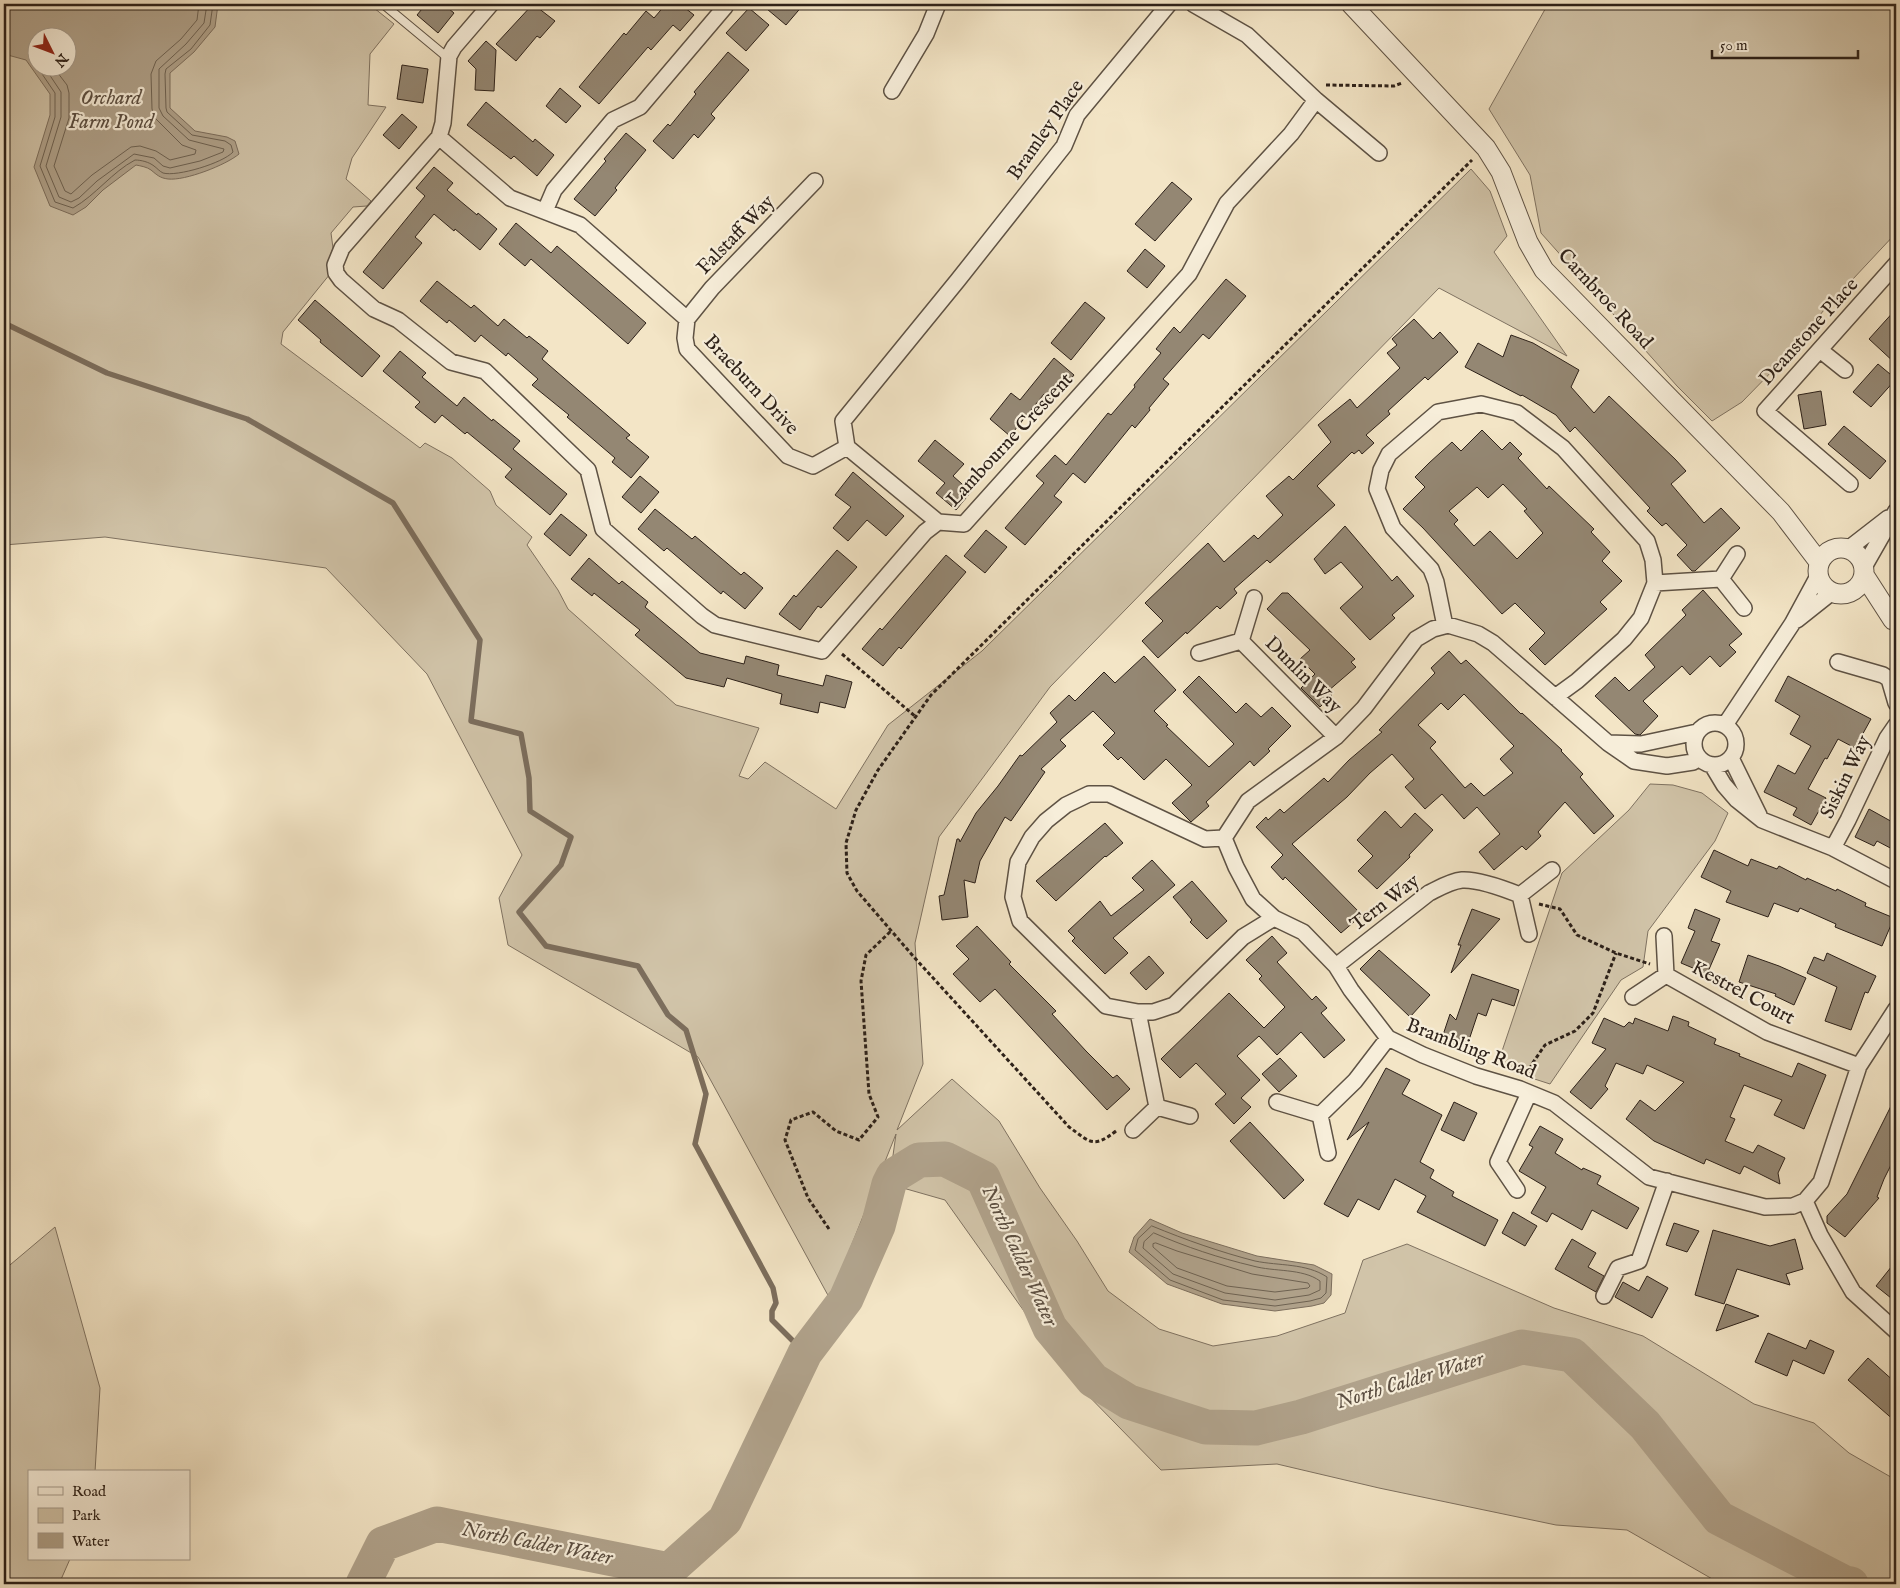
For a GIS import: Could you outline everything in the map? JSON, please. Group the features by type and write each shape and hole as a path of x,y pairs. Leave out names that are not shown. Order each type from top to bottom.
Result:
{"street":[{"path":"491,4 454,47 449,59 439,137 342,248 335,265 336,272 341,280 374,309 398,320 451,362 485,371 588,470 603,529 710,621 723,627 822,651 830,644"},
{"path":"892,91 926,34 938,4"},
{"name":"Bramley Place","path":"847,447 843,421 1064,146 1077,115 1169,4"},
{"path":"1193,4 1247,35 1316,100 1379,153"},
{"name":"Carnbroe Road","path":"1351,4 1486,148 1501,172 1528,242 1544,270 1781,512 1818,569"},
{"path":"545,211 554,190 613,120 640,107 724,5"},
{"name":"Lambourne Crescent","path":"830,644 925,532 938,522 964,524 1189,274 1227,203 1291,134 1316,100"},
{"name":"Braeburn Drive","path":"439,137 510,198 580,225 687,320 685,338 687,349 788,456 813,466 847,447"},
{"name":"Falstaff Way","path":"687,320 712,288 815,181"},
{"name":"Deanstone Place","path":"1850,484 1766,410 1896,264"},
{"path":"1820,350 1845,370"},
{"path":"1445,626 1436,582 1431,569 1394,528 1376,489 1381,470 1389,454 1438,412 1482,404 1517,413 1564,448 1647,542 1654,560 1655,582 1641,618 1624,638 1577,681 1555,697"},
{"path":"847,447 938,522"},
{"name":"Carnbroe Road","path":"1781,512 1841,549"},
{"path":"1725,725 1792,624 1827,552 1841,549 1895,512"},
{"path":"1818,569 1821,583 1831,593 1845,594 1853,591 1859,586 1864,571 1895,512"},
{"path":"1841,549 1859,556 1864,571 1895,622"},
{"path":"1722,579 1737,554"},
{"path":"1655,582 1722,579"},
{"path":"1722,579 1744,608"},
{"path":"1853,591 1895,622"},
{"path":"1792,624 1831,593"},
{"name":"Dunlin Way","path":"1241,641 1254,598"},
{"path":"1274,918 1243,937 1174,1005 1154,1012 1138,1012 1106,1006 1020,921 1013,897 1018,862 1032,837 1046,821 1066,805 1089,794 1109,794 1205,839 1224,838 1248,801 1336,737 1364,708 1416,639 1433,629 1448,625 1478,634 1493,643 1608,743 1634,761 1667,766 1694,762 1706,762 1726,763 1737,746 1736,739 1731,730 1725,725 1712,723 1702,727 1697,732 1694,748 1706,762 1724,785 1737,800 1762,820 1833,848 1896,882"},
{"name":"Dunlin Way","path":"1199,653 1241,641"},
{"name":"Dunlin Way","path":"1241,641 1336,737"},
{"path":"1838,662 1883,675 1889,679 1896,703"},
{"name":"Siskin Way","path":"1833,848 1887,738 1896,725"},
{"path":"1608,743 1641,744 1697,732"},
{"path":"1731,758 1762,820"},
{"name":"Brambling Road","path":"1224,838 1253,900 1274,918 1303,932 1336,966 1351,990 1388,1038 1423,1055 1476,1076 1524,1091 1554,1103 1649,1176 1765,1207 1794,1206 1805,1201"},
{"path":"1529,934 1520,895 1552,870"},
{"name":"Tern Way","path":"1336,966 1429,893 1443,886 1463,880 1496,886 1520,895"},
{"name":"Kestrel Court","path":"1664,936 1666,975"},
{"name":"Kestrel Court","path":"1633,997 1666,975"},
{"name":"Kestrel Court","path":"1666,975 1767,1032 1859,1066"},
{"path":"1896,1009 1859,1066 1821,1182 1805,1201 1820,1235 1853,1292 1896,1331"},
{"path":"1138,1012 1157,1107"},
{"path":"1320,1115 1355,1081 1388,1038"},
{"path":"1517,1190 1498,1162 1524,1091"},
{"path":"1277,1102 1320,1115"},
{"path":"1133,1130 1157,1107"},
{"path":"1157,1107 1190,1116"},
{"path":"1320,1115 1328,1153"},
{"path":"1604,1296 1618,1268 1639,1261 1667,1181"}],"lane":[{"path":"383,4 449,59"}],"path":[{"path":"1300,85 1394,86 1420,76"},
{"path":"1133,1130 1127,1123 1101,1142 1090,1142 1069,1127 891,931 857,891 847,873 846,843 856,810 878,770 930,695 1439,192 1486,148"},
{"path":"830,644 916,717"},
{"path":"1520,895 1537,903 1560,909 1577,934 1616,953 1652,965 1666,975"},
{"path":"829,1229 808,1198 785,1140 791,1120 813,1112 836,1131 860,1140 878,1117 869,1094 861,982 866,956 891,931"},
{"path":"1524,1091 1532,1064 1545,1045 1575,1031 1593,1013 1616,953"}],"green space":[{"path":"4,4 369,4 394,24 370,54 368,105 386,107 352,158 346,179 371,201 367,206 353,207 331,233 333,248 327,265 330,274 283,332 281,344 420,448 425,443 452,458 490,491 496,505 532,537 527,545 558,590 568,609 676,705 759,728 739,776 748,779 765,762 836,809 888,725 982,651 1471,169 1490,191 1507,236 1494,252 1567,356 1439,288 1050,687 939,837 915,943 923,1064 897,1130 952,1079 999,1121 1040,1188 1077,1241 1108,1291 1159,1329 1213,1346 1277,1336 1345,1313 1363,1260 1407,1244 1554,1308 1643,1336 1754,1404 1814,1423 1849,1453 1896,1480 1896,1584 1721,1584 1627,1530 1556,1525 1379,1488 1277,1464 1161,1470 1073,1380 945,1200 889,1184 896,1134 830,1299 698,1057 508,945 499,898 522,855 427,674 326,568 105,537 4,545"},
{"path":"1548,4 1896,4 1896,233 1824,310 1782,361 1742,402 1712,421 1677,386 1541,233 1530,175 1489,109"},
{"path":"1650,784 1673,785 1702,793 1728,813 1715,841 1648,931 1643,967 1621,980 1550,1084 1516,1073 1498,1063 1562,873 1629,810"},
{"path":"55,1227 100,1388 95,1470 28,1470 28,1560 70,1560 59,1584 4,1584 4,1270"}],"water":[{"name":"Orchard Farm Pond","path":"4,4 218,4 215,27 194,52 170,73 170,108 195,131 227,137 235,141 239,154 225,163 205,171 175,179 163,178 148,168 136,165 103,190 86,207 73,215 50,206 34,167 50,115 50,94 39,78 78,78 78,28 28,28 28,63 26,60 4,54"},
{"path":"1150,1219 1182,1233 1257,1256 1314,1265 1332,1274 1331,1295 1324,1303 1275,1311 1222,1304 1167,1284 1129,1252 1134,1237"}],"building":[{"path":"426,4 443,4 454,13 438,33 417,15"},
{"path":"533,4 555,21 540,38 537,36 516,61 496,44"},
{"path":"666,4 680,4 694,15 680,31 673,25 651,50 648,47 599,104 579,87 624,33 626,35 646,11 654,18"},
{"path":"761,4 804,4 786,25"},
{"path":"749,8 769,25 746,51 726,33"},
{"path":"486,41 496,50 494,91 475,90 476,69 468,61"},
{"path":"728,52 749,70 711,114 715,118 698,138 694,134 673,159 653,141 668,124 670,126 696,94 694,92"},
{"path":"402,65 428,69 423,103 397,99"},
{"path":"560,88 581,106 566,123 546,106"},
{"path":"486,102 533,142 535,139 554,155 537,176 514,156 511,159 467,125"},
{"path":"402,114 417,127 399,149 383,135"},
{"path":"626,133 646,150 615,188 617,190 595,216 574,199 606,161 604,159"},
{"path":"434,167 453,183 447,190 497,229 480,250 434,214 415,237 422,243 383,289 363,272 425,196 416,188"},
{"path":"1172,182 1192,199 1155,241 1135,224"},
{"path":"516,223 551,253 557,246 646,323 628,344 531,259 525,266 499,244"},
{"path":"1145,249 1165,266 1147,288 1127,271"},
{"path":"1226,279 1246,296 1209,339 1203,334 1163,379 1169,384 1149,408 1150,410 1135,428 1132,425 1085,483 1073,473 1054,496 1062,502 1025,545 1005,528 1044,483 1036,476 1055,455 1066,465 1108,413 1111,415 1135,387 1134,385 1161,353 1156,349 1174,327 1180,333"},
{"path":"437,281 471,308 474,305 498,326 504,319 527,338 529,336 548,351 542,359 630,435 626,438 649,457 631,478 612,462 615,458 567,417 569,415 532,385 538,379 508,353 506,356 481,335 475,342 449,320 447,323 420,301"},
{"path":"315,300 380,356 362,377 320,342 321,340 298,320"},
{"path":"1085,302 1105,318 1071,360 1051,343"},
{"path":"1896,309 1896,364 1869,339"},
{"path":"1414,319 1433,339 1440,332 1458,352 1428,380 1425,377 1388,411 1390,414 1366,435 1374,443 1362,454 1359,450 1354,454 1352,452 1317,486 1335,505 1270,563 1267,560 1234,589 1237,593 1220,609 1217,606 1158,658 1142,641 1163,621 1145,603 1208,543 1224,562 1254,535 1258,539 1283,515 1266,496 1289,476 1293,480 1331,442 1318,425 1350,399 1357,408 1400,368 1387,353 1397,345 1392,339"},
{"path":"1511,335 1533,343 1579,370 1571,387 1594,413 1609,396 1675,459 1686,471 1671,484 1704,523 1721,508 1740,528 1695,571 1692,571 1677,555 1687,545 1666,523 1662,526 1647,511 1650,508 1575,427 1570,432 1556,415 1522,395 1465,367 1478,343 1503,357"},
{"path":"400,351 426,373 422,377 457,406 464,397 492,421 493,419 520,441 513,449 567,494 550,515 505,477 512,469 467,432 465,434 442,415 435,423 415,407 420,402 383,371"},
{"path":"1054,358 1074,375 1053,401 1044,394 1010,436 990,419 1011,393 1020,400"},
{"path":"1878,364 1896,379 1871,407 1853,392"},
{"path":"1821,391 1826,425 1804,429 1798,395"},
{"path":"1844,426 1886,461 1870,479 1828,444"},
{"path":"1482,430 1502,450 1510,442 1522,454 1518,458 1547,489 1549,486 1594,529 1591,532 1610,552 1602,561 1622,581 1600,602 1607,609 1545,665 1529,649 1545,633 1515,603 1502,614 1423,528 1403,509 1425,487 1415,477 1429,463 1452,442 1461,451","holes":["1503,484 1527,509 1524,511 1543,533 1517,559 1490,531 1474,546 1454,524 1458,520 1449,511 1477,487 1488,498"]},
{"path":"935,440 964,464 953,476 971,492 956,510 936,493 945,483 918,461"},
{"path":"853,472 904,516 886,536 867,520 848,541 833,528 851,507 835,495"},
{"path":"640,476 659,492 641,513 622,497"},
{"path":"655,509 692,539 695,536 741,575 744,572 763,588 745,609 723,591 721,594 667,548 664,551 638,529"},
{"path":"561,514 587,535 570,556 544,534"},
{"path":"1345,526 1392,581 1397,576 1414,596 1392,615 1395,618 1370,640 1340,608 1363,587 1341,562 1325,574 1314,559"},
{"path":"986,530 1007,547 985,573 964,556"},
{"path":"837,550 857,567 821,608 818,606 800,630 779,614 794,595 796,597"},
{"path":"946,555 966,572 901,649 899,647 883,666 862,649 880,628 882,630"},
{"path":"589,558 619,584 622,581 648,602 645,607 700,653 744,664 746,656 779,665 777,675 823,686 826,675 852,682 845,708 820,702 818,713 780,704 782,694 727,678 724,687 686,678 635,635 640,630 594,593 592,596 571,579"},
{"path":"1703,590 1742,634 1729,645 1736,652 1720,667 1710,656 1690,675 1682,666 1643,701 1658,716 1640,735 1635,734 1595,696 1615,677 1629,691 1655,667 1645,655 1686,615 1682,610"},
{"path":"1282,593 1288,593 1355,659 1351,662 1356,667 1328,691 1332,695 1320,707 1301,688 1315,674 1300,659 1310,650 1267,609"},
{"path":"1449,651 1461,664 1466,660 1521,714 1562,750 1583,774 1580,777 1614,816 1594,834 1565,802 1538,832 1541,836 1526,850 1522,846 1494,870 1479,852 1500,834 1477,807 1464,819 1442,794 1425,809 1405,787 1414,779 1392,754 1347,797 1292,844 1362,915 1341,933 1285,877 1283,880 1271,867 1283,855 1256,827 1266,817 1268,820 1280,809 1284,813 1324,778 1328,782 1349,760 1382,732 1379,730 1435,673 1431,668","holes":["1464,694 1514,746 1500,759 1513,773 1484,796 1471,783 1465,788 1430,748 1436,742 1418,725 1441,703 1448,710"]},
{"path":"1144,656 1176,690 1154,711 1168,725 1166,726 1209,767 1234,744 1183,692 1199,676 1236,713 1246,703 1261,717 1272,707 1291,726 1268,749 1270,751 1254,766 1250,761 1206,802 1209,806 1191,822 1172,803 1192,785 1166,759 1144,780 1121,757 1118,760 1103,745 1115,733 1093,711 1060,740 1066,746 1041,769 1045,772 1011,821 1005,817 980,861 975,883 964,880 968,917 942,920 939,896 944,895 957,839 960,842 976,813 1020,755 1022,756 1057,722 1050,713 1069,695 1075,701 1104,672 1115,683"},
{"path":"1788,676 1871,719 1855,748 1838,739 1827,759 1825,758 1808,789 1826,798 1811,825 1793,815 1797,808 1764,792 1778,765 1795,774 1811,746 1790,734 1800,716 1775,701"},
{"path":"1869,809 1896,824 1896,851 1877,841 1874,846 1855,837"},
{"path":"1385,811 1401,828 1415,813 1433,830 1409,855 1410,857 1377,889 1358,871 1373,856 1357,840"},
{"path":"1105,823 1123,843 1105,856 1056,901 1036,881"},
{"path":"1714,850 1748,866 1751,859 1777,869 1779,866 1806,880 1807,878 1836,891 1837,889 1866,903 1865,906 1894,918 1882,946 1835,927 1836,924 1800,908 1798,912 1774,903 1768,917 1726,902 1731,891 1701,877"},
{"path":"1152,860 1175,885 1113,938 1128,953 1105,974 1072,941 1075,938 1068,931 1100,901 1111,916 1144,890 1132,878"},
{"path":"1192,881 1227,921 1207,939 1190,922 1192,920 1173,897"},
{"path":"1472,909 1500,919 1451,973 1461,945 1458,945"},
{"path":"1695,909 1720,919 1711,941 1720,944 1707,974 1681,963 1695,931 1688,928"},
{"path":"977,926 1011,962 1009,964 1056,1011 1052,1014 1086,1051 1113,1078 1117,1075 1130,1089 1107,1110 995,989 980,1002 953,974 969,959 956,946"},
{"path":"1272,936 1287,953 1277,962 1312,1000 1316,996 1327,1008 1321,1013 1345,1040 1324,1058 1301,1032 1277,1055 1259,1036 1237,1056 1260,1080 1241,1098 1251,1107 1234,1124 1215,1104 1226,1094 1196,1063 1180,1078 1161,1059 1229,993 1264,1028 1285,1007 1259,979 1262,976 1246,960"},
{"path":"1379,950 1430,995 1410,1017 1360,969"},
{"path":"1827,953 1876,976 1868,993 1865,992 1851,1030 1825,1021 1837,987 1807,973 1814,957 1824,961"},
{"path":"1748,955 1806,978 1794,1005 1775,996 1776,994 1739,982"},
{"path":"1149,956 1164,973 1146,990 1130,973"},
{"path":"1472,974 1519,990 1514,1006 1492,999 1486,1016 1478,1013 1466,1049 1441,1041 1450,1014 1456,1020"},
{"path":"1673,1016 1689,1022 1688,1026 1716,1039 1714,1044 1792,1077 1798,1063 1826,1075 1804,1129 1774,1115 1782,1100 1744,1085 1730,1117 1735,1119 1725,1141 1753,1153 1758,1145 1785,1158 1778,1173 1780,1184 1744,1166 1740,1174 1706,1159 1704,1164 1654,1141 1626,1119 1640,1100 1655,1111 1684,1082 1647,1065 1643,1074 1616,1063 1605,1086 1608,1089 1591,1109 1570,1092 1606,1049 1592,1043 1604,1018 1624,1027 1629,1022 1633,1024 1635,1018 1668,1031"},
{"path":"1280,1058 1297,1076 1279,1092 1262,1074"},
{"path":"1386,1068 1410,1080 1402,1094 1442,1115 1420,1162 1434,1170 1430,1178 1454,1192 1452,1196 1498,1220 1485,1246 1417,1212 1426,1196 1395,1179 1379,1210 1358,1199 1348,1217 1324,1204 1369,1122 1347,1140"},
{"path":"1896,1096 1896,1155 1884,1179 1877,1197 1879,1198 1845,1237 1827,1223 1827,1216 1847,1194"},
{"path":"1454,1102 1477,1113 1464,1141 1441,1130"},
{"path":"1250,1122 1304,1180 1284,1199 1230,1141"},
{"path":"1540,1126 1563,1139 1555,1153 1582,1170 1583,1168 1601,1176 1597,1184 1639,1208 1627,1229 1592,1210 1582,1230 1552,1213 1547,1222 1531,1213 1546,1187 1519,1171 1533,1147 1529,1145"},
{"path":"1513,1212 1537,1226 1525,1246 1502,1233"},
{"path":"1674,1223 1699,1231 1687,1252 1666,1245"},
{"path":"1713,1230 1770,1246 1795,1239 1803,1269 1786,1274 1790,1285 1737,1269 1724,1304 1695,1295"},
{"path":"1572,1239 1596,1253 1588,1267 1604,1276 1596,1292 1555,1269"},
{"path":"1896,1261 1896,1302 1876,1286"},
{"path":"1647,1276 1668,1288 1652,1318 1615,1297 1623,1282 1639,1291"},
{"path":"1726,1304 1759,1316 1716,1331"},
{"path":"1768,1333 1806,1349 1810,1340 1834,1351 1824,1374 1793,1360 1787,1376 1755,1362"},
{"path":"1868,1358 1896,1383 1896,1422 1848,1380"}],"waterway":[{"path":"4,323 107,373 247,419 393,503 480,640 471,721 521,734 529,778 530,811 571,837 561,865 519,912 546,946 638,966 668,1015 686,1030 706,1094 695,1144 773,1288 776,1303 772,1311 772,1320 805,1353"},
{"name":"North Calder Water","path":"363,1584 383,1544 437,1524 669,1570 725,1520 805,1353 846,1299 878,1226 889,1184 893,1176 919,1160 945,1159 983,1178 1050,1328 1093,1380 1129,1402 1206,1427 1256,1428 1301,1417 1522,1347 1572,1355 1645,1425 1719,1518 1845,1583 1851,1584"}]}
